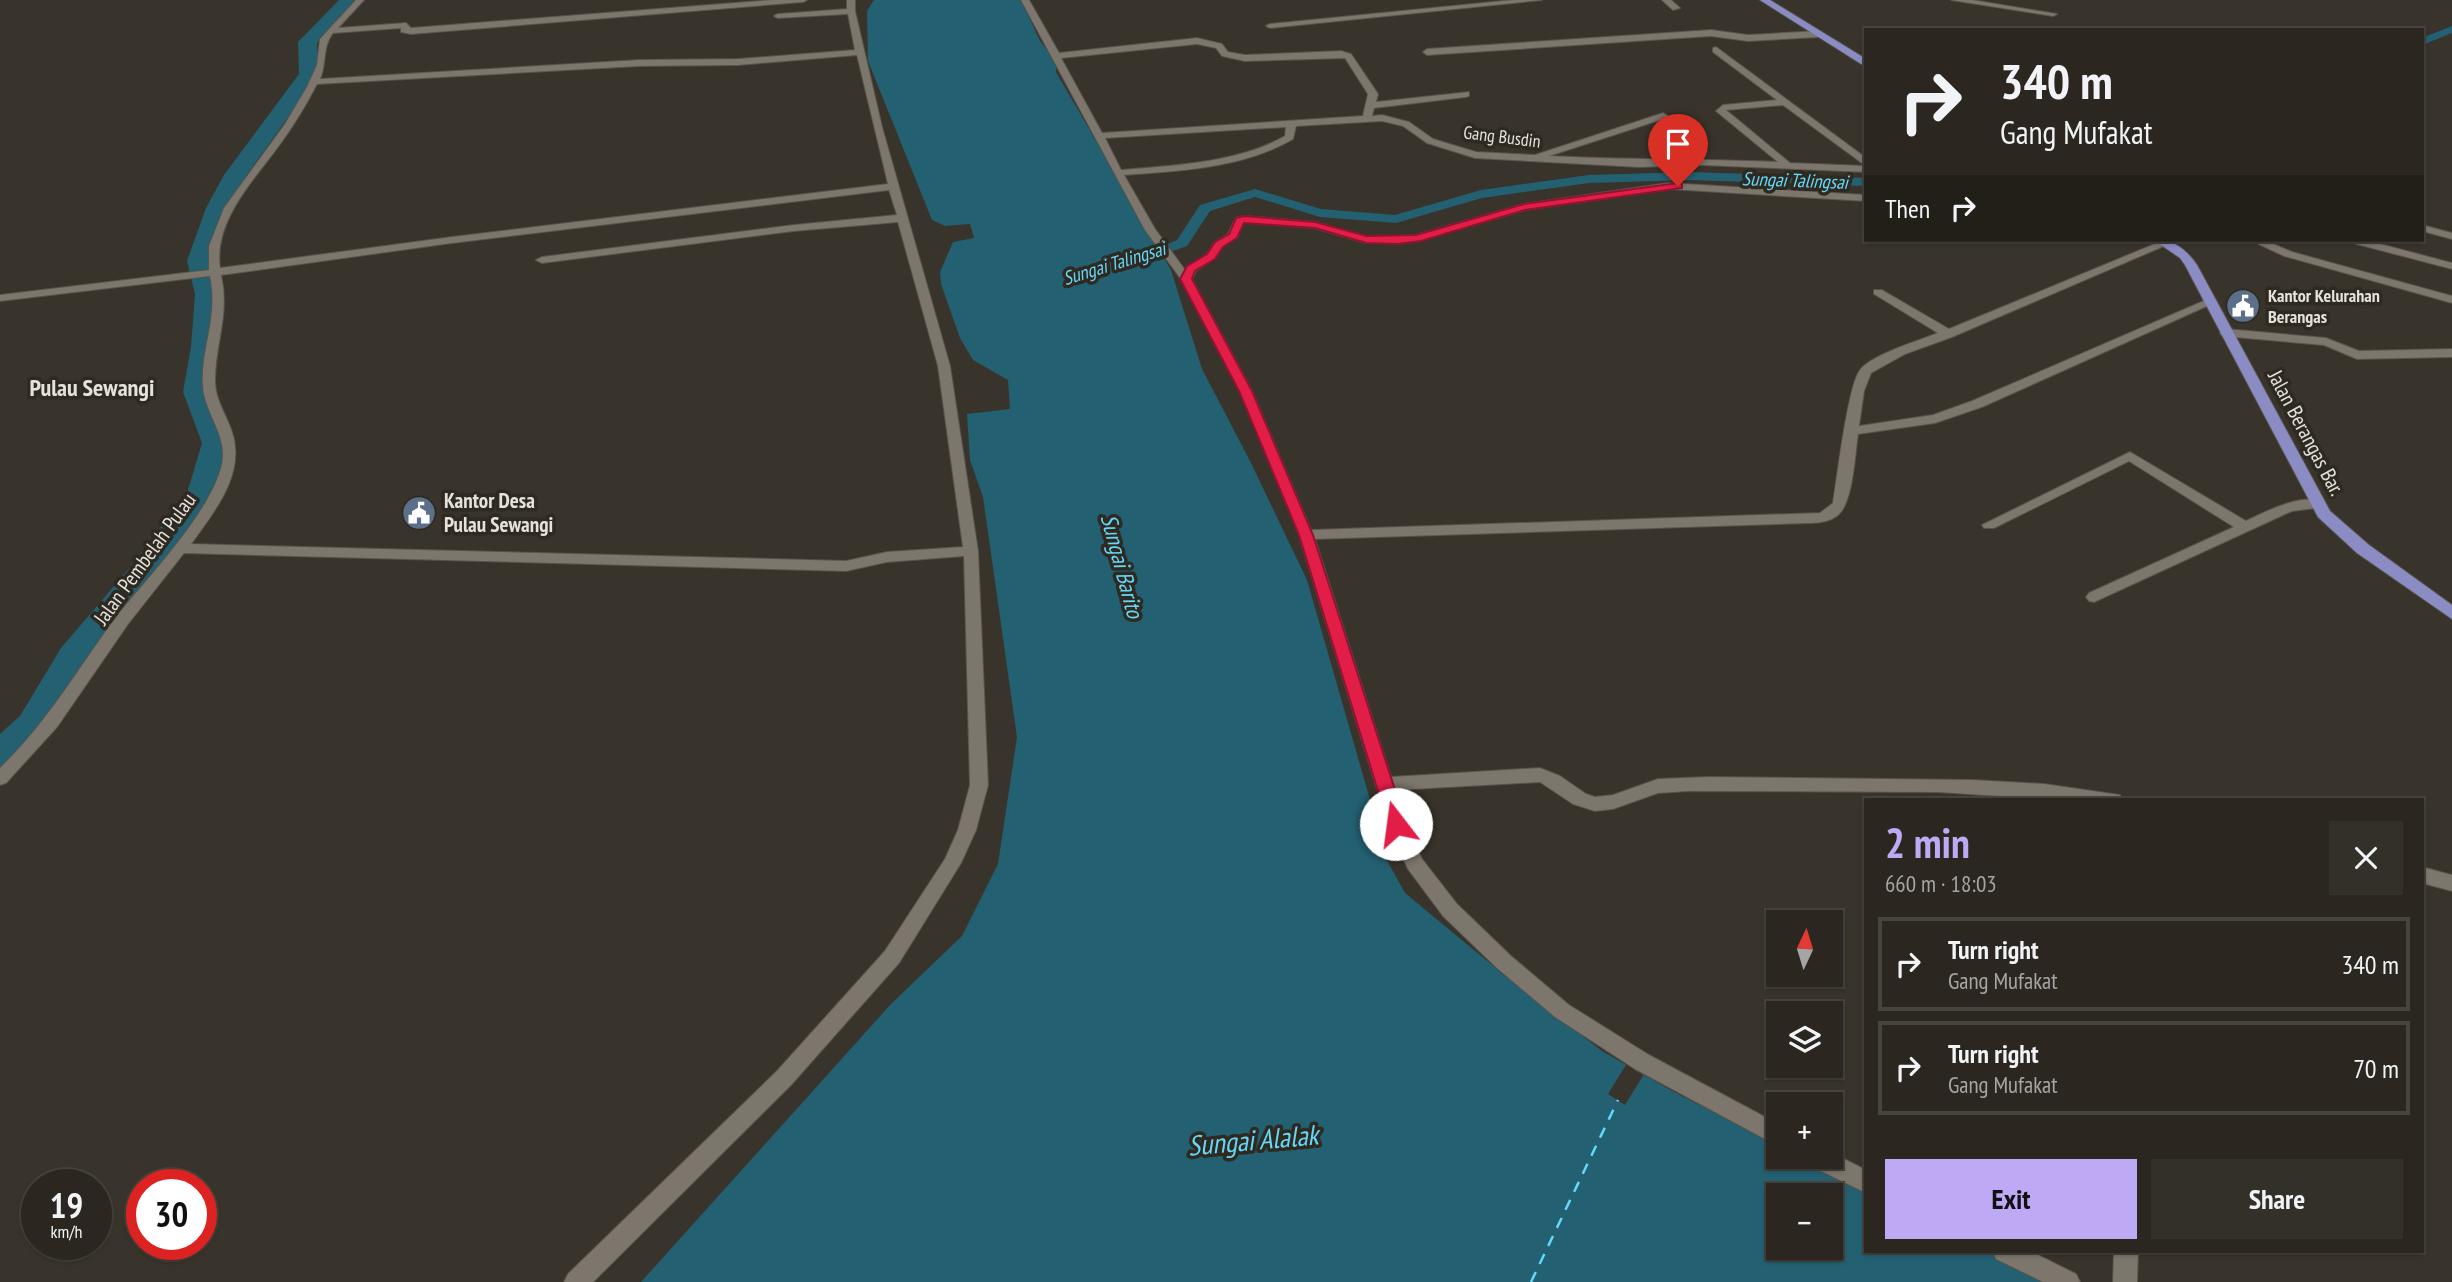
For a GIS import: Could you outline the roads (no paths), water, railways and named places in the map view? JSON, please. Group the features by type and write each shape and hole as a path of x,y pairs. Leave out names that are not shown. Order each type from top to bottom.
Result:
{"main road":[{"path":"1764,0 1864,63"},
{"name":"Jalan Berangas Bar.","path":"2163,242 2184,255 2192,265 2226,333 2283,435 2316,503 2332,524 2362,549 2452,613"}],"street":[{"name":"Jalan Pembelah Pulau","path":"0,778 32,748 61,712 121,622 208,508 229,463 227,435 209,390 220,305 210,272 214,248 238,191 298,110 313,82 321,65 321,45 360,0"},
{"path":"332,31 403,25 406,25 404,30 411,31 803,0"},
{"path":"1025,0 1118,173 1153,233 1184,277 1246,391 1306,535 1386,784 1396,824 1415,864 1450,910 1504,962 1562,1011 1642,1062 1766,1129"},
{"path":"1270,26 1538,0"},
{"path":"1666,0 1676,8"},
{"path":"1955,0 2053,15"},
{"path":"576,1282 784,1078 892,957 952,863 967,830 979,785 971,551 944,366 877,127 851,5 778,16"},
{"path":"1427,52 1712,33 1748,38 1819,34"},
{"path":"1057,56 1197,41 1219,46 1225,54 1245,58 1341,54 1348,56 1373,94 1367,118"},
{"path":"1716,50 1864,162"},
{"path":"313,82 639,63 738,62 860,52"},
{"path":"1372,105 1466,94"},
{"path":"1784,102 1723,108 1721,111 1787,165"},
{"path":"1530,158 1663,116"},
{"name":"Gang Busdin","path":"1099,136 1367,118 1398,120 1430,141 1464,152 1639,164 1702,162 1864,169"},
{"path":"1118,173 1213,161 1266,148 1290,137 1291,123"},
{"path":"1184,277 1211,256 1219,244 1233,236 1240,220 1244,219 1315,225 1366,240 1398,240 1417,239 1524,207 1669,186 1864,198"},
{"path":"0,298 91,290 602,220 794,201 895,187"},
{"path":"541,260 794,228 904,218"},
{"path":"2424,229 2452,236"},
{"path":"1306,535 1820,518 1836,513 1840,503 1858,391 1865,370 1901,351 1948,334 2163,242"},
{"path":"2260,242 2288,254 2452,300"},
{"path":"2360,242 2452,267"},
{"path":"1878,292 1948,334"},
{"path":"1852,431 1936,419 1977,404 2210,302"},
{"path":"2226,333 2326,342 2357,355 2452,354"},
{"path":"1989,524 2130,456 2246,528"},
{"path":"2094,597 2289,507 2316,503"},
{"path":"178,548 846,566 887,557 971,551"},
{"path":"1386,784 1540,775 1549,776 1570,794 1587,803 1600,804 1664,785 1917,785 2059,793 2098,798"},
{"path":"2424,876 2452,883"},
{"path":"1841,1169 1864,1181"},
{"path":"2008,1253 2068,1282"},
{"path":"2125,1282 2126,1253"}],"water":[{"path":"874,0 1021,0 1040,41 1057,63 1056,72 1171,270 1202,369 1307,580 1375,817 1374,837 1405,893 1515,984 1602,1051 1672,1091 1766,1139 1766,1169 1824,1169 1864,1189 1864,1253 1990,1253 2047,1282 641,1282 891,1004 962,936 998,864 1017,737 983,497 970,460 967,414 1010,409 1008,380 973,360 960,338 941,284 940,272 953,242 974,238 970,224 945,226 932,220 868,61 867,11"}],"waterway":[{"path":"0,756 33,726 74,657 145,572 203,491 217,443 197,392 205,347 208,294 199,261 218,208 235,175 309,74 307,42 349,0"},
{"name":"Sungai Talingsai","path":"2424,41 2452,29"},
{"name":"Sungai Talingsai","path":"1144,257 1182,243 1205,208 1255,193 1320,213 1396,219 1481,194 1589,179 1690,176 1864,182"}],"place":[{"name":"Kantor Kelurahan Berangas","path":"2243,306"},
{"name":"Kantor Desa Pulau Sewangi","path":"419,513"}],"district":[{"name":"Pulau Sewangi","path":"92,388"}],"water label":[{"name":"Sungai Barito","path":"1122,566"},
{"name":"Sungai Alalak","path":"1253,1140"}]}
